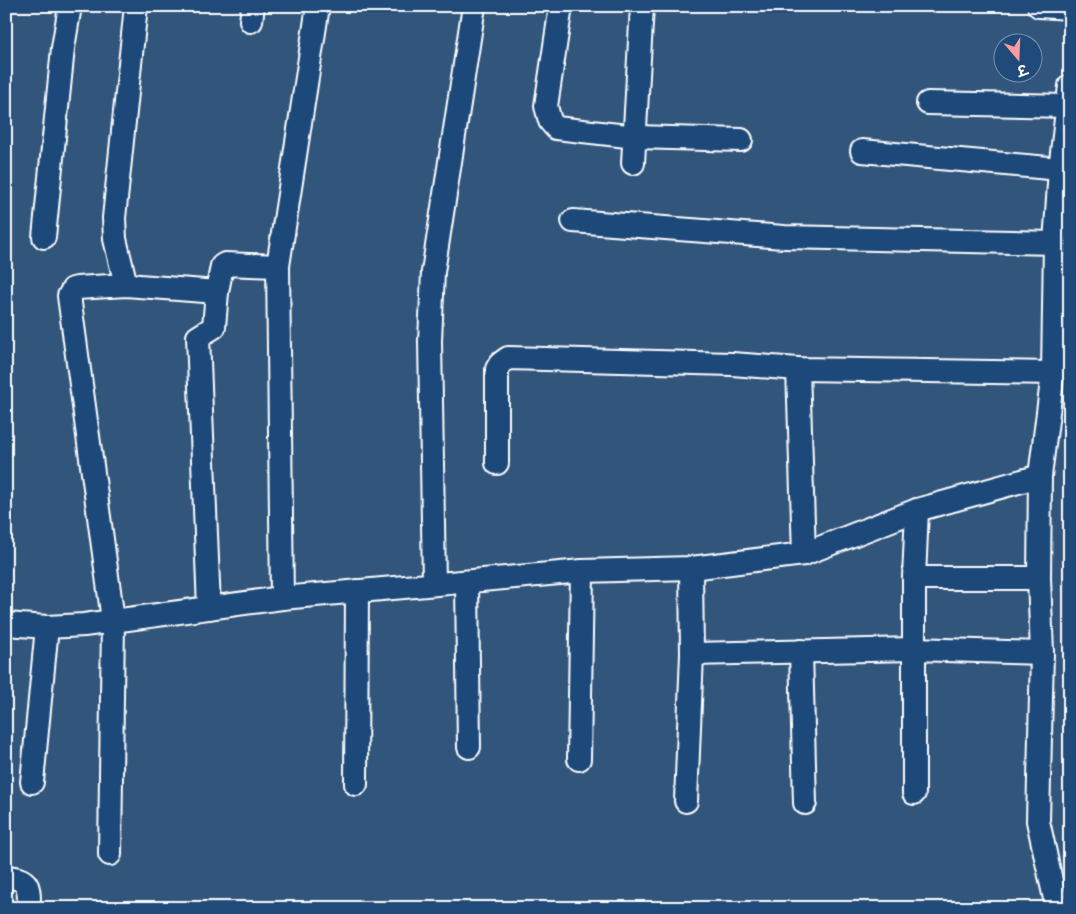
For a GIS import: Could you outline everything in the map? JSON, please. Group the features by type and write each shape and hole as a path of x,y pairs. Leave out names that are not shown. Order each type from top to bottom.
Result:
{"street":[{"path":"44,237 63,48 70,6"},
{"path":"126,285 115,239 114,218 136,6"},
{"path":"282,598 278,266 318,6"},
{"path":"434,583 430,341 433,272 474,6"},
{"path":"561,6 546,106 550,121 556,128 636,137 741,140"},
{"path":"633,163 636,137 642,6"},
{"path":"1038,6 1070,8"},
{"path":"928,103 1068,96 1060,169 1055,243 1053,373 1040,476 1039,578 1042,653 1038,821 1057,908"},
{"path":"862,150 1060,169"},
{"path":"573,221 784,237 1055,243"},
{"path":"209,608 198,337 214,327 217,292 222,266 225,264 278,266"},
{"path":"110,854 113,620 69,296 73,289 77,288 126,285 217,292"},
{"path":"497,463 497,369 508,358 732,364 798,369 1053,373"},
{"path":"798,369 804,554"},
{"path":"6,624 47,627 282,598 434,583 467,582 582,571 690,568 804,554 917,510 1040,476"},
{"path":"914,793 914,578 917,510"},
{"path":"686,801 692,654 690,568"},
{"path":"579,759 582,571"},
{"path":"914,578 1039,578"},
{"path":"467,582 469,748"},
{"path":"356,784 357,591"},
{"path":"32,782 47,627"},
{"path":"692,654 914,650 1042,653"},
{"path":"801,651 805,803"},
{"path":"6,877 22,879 26,883 29,889 29,908"}]}
